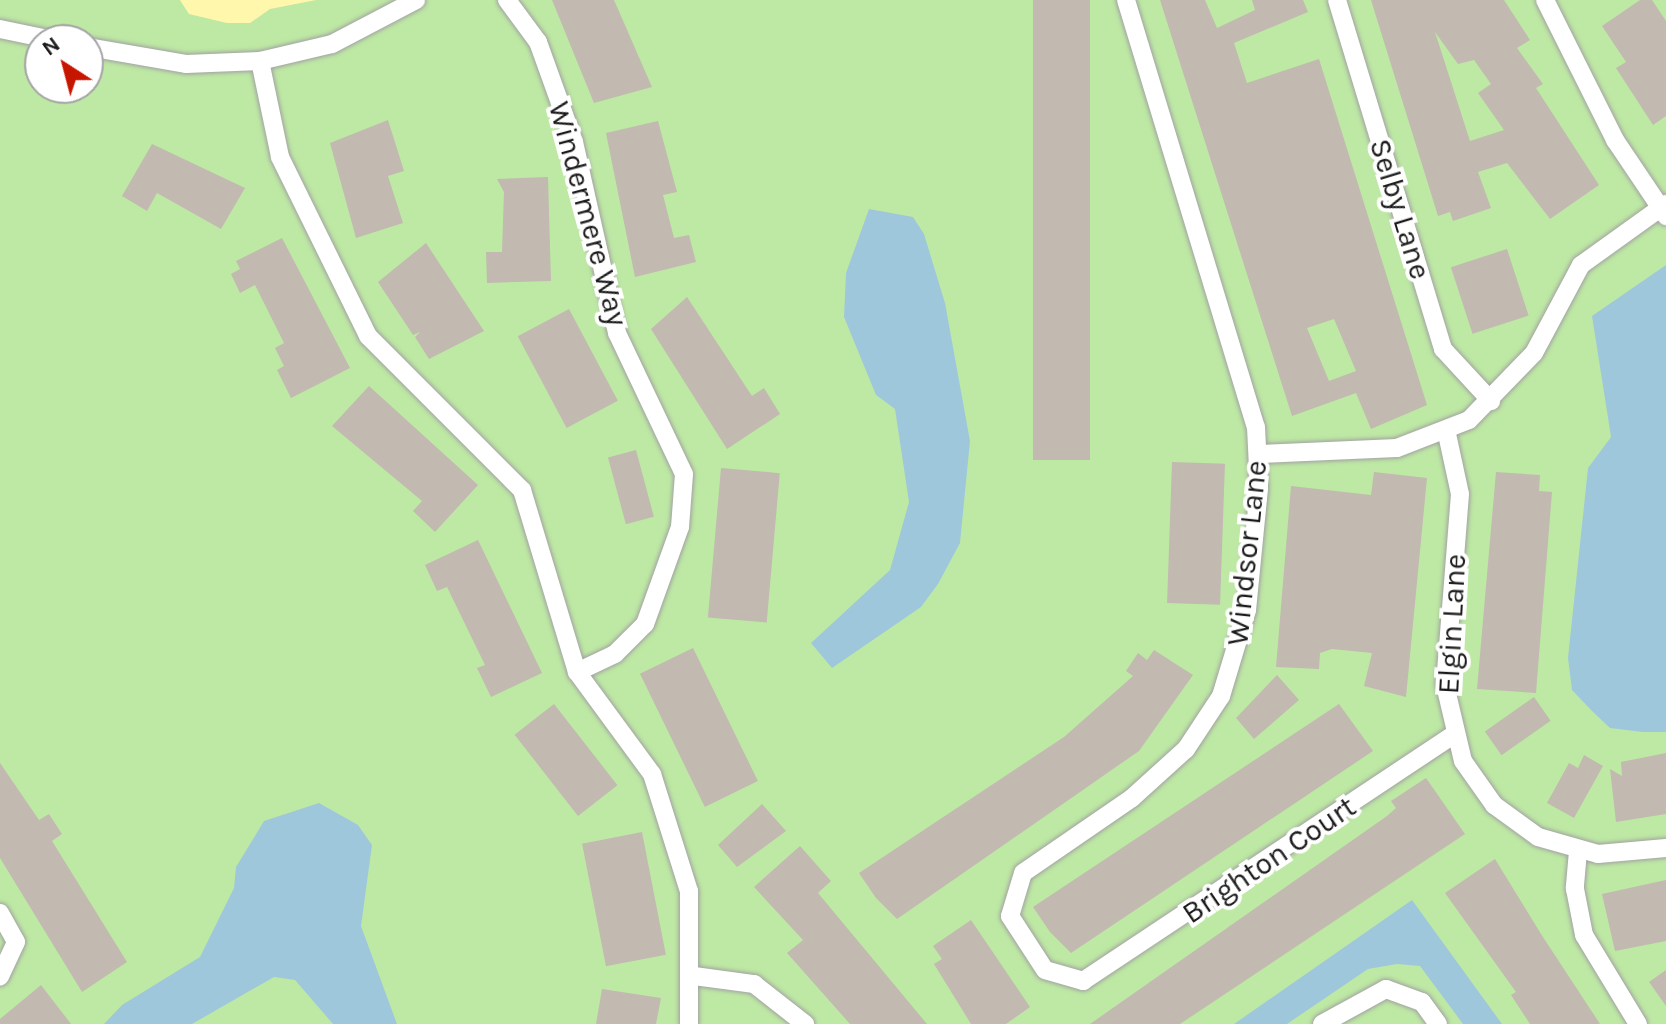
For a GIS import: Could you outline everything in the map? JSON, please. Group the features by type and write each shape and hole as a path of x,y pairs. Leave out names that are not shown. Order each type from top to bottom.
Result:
{"street":[{"path":"104,50 186,64 260,61 332,44 416,0"},
{"name":"Windermere Way","path":"507,0 538,42 574,142 609,307 684,474 680,527 645,624 615,654 577,672"},
{"name":"Windsor Lane","path":"1083,981 1056,978 1024,939 1010,916 1015,883 1162,774 1208,718 1231,672 1247,610 1260,454 1126,0"},
{"name":"Selby Lane","path":"1337,0 1443,349 1491,401"},
{"path":"1260,454 1397,448 1447,434 1491,401 1534,353 1581,265 1664,209 1615,140 1545,0"},
{"path":"0,29 24,34"},
{"path":"260,61 280,157 368,336 402,377 504,466 529,503 577,672 645,762 669,813 689,891 694,976 689,1024"},
{"name":"Elgin Lane","path":"1447,434 1460,494 1445,685 1453,735 1494,805 1538,837 1578,851"},
{"name":"Brighton Court","path":"1083,981 1453,735"},
{"path":"1638,1024 1584,935 1575,889 1578,851 1666,848"},
{"path":"0,913 16,942 0,977"},
{"path":"694,976 754,984 805,1024"},
{"path":"1322,1024 1386,989 1411,995 1438,1024"}],"green space":[{"path":"0,0 1666,0 1666,1024 0,1024"}],"sand":[{"path":"180,0 316,0 270,9 250,23 227,23 189,14"}],"water":[{"path":"869,209 913,217 924,234 945,303 970,441 960,543 938,584 921,607 832,668 811,643 890,570 909,502 895,409 876,395 844,317 846,273"},
{"path":"1666,265 1666,732 1643,732 1610,728 1591,710 1572,690 1568,658 1588,468 1611,437 1592,316"},
{"path":"319,803 358,825 372,845 361,926 397,1024 333,1024 295,980 274,977 192,1024 104,1024 122,1005 200,957 234,888 236,867 264,821"},
{"path":"1412,900 1502,1024 1463,1024 1420,966 1397,964 1368,969 1287,1024 1234,1024"}],"building":[{"path":"552,0 614,0 652,87 594,103"},
{"path":"1033,0 1090,0 1090,460 1033,460"},
{"path":"1160,0 1205,0 1217,28 1255,10 1252,0 1303,0 1308,12 1234,43 1247,83 1319,59 1427,405 1371,429 1356,393 1292,416","holes":["1334,319 1356,371 1329,381 1307,328"]},
{"path":"1371,0 1504,0 1530,40 1517,48 1543,84 1536,88 1599,185 1550,219 1507,163 1478,172 1491,208 1453,221 1450,212 1438,216","holes":["1435,32 1458,64 1474,60 1491,84 1478,93 1504,130 1470,141"]},
{"path":"1640,0 1652,0 1666,21 1666,116 1653,125 1616,68 1626,62 1602,26"},
{"path":"388,120 404,171 388,176 403,223 356,238 330,143"},
{"path":"658,121 677,192 663,195 674,238 689,235 696,262 635,277 606,133"},
{"path":"152,144 245,188 221,229 157,193 147,211 122,196"},
{"path":"548,177 551,281 487,283 486,252 502,252 504,192 497,179"},
{"path":"282,238 350,368 291,398 277,370 284,366 275,348 284,343 255,285 240,293 231,274 240,269 236,261"},
{"path":"426,243 484,331 429,359 415,337 420,332 413,335 378,282"},
{"path":"1507,249 1529,316 1473,334 1451,267"},
{"path":"687,297 752,396 764,388 780,414 727,449 651,329"},
{"path":"569,309 618,401 567,428 518,336"},
{"path":"369,386 478,485 435,532 413,511 422,501 332,426"},
{"path":"636,450 654,517 626,524 608,458"},
{"path":"1172,462 1225,464 1220,605 1167,603"},
{"path":"721,468 780,473 767,623 708,617"},
{"path":"1374,472 1427,478 1406,697 1364,686 1372,653 1332,649 1320,653 1319,669 1276,667 1291,486 1371,495"},
{"path":"1496,472 1540,475 1539,491 1552,492 1536,693 1477,689"},
{"path":"478,540 542,673 491,697 477,668 485,665 447,587 437,591 425,565"},
{"path":"693,648 758,781 705,807 640,674"},
{"path":"1154,650 1193,675 1139,751 897,919 876,898 859,873 1064,737 1133,676 1126,671 1138,653 1147,660"},
{"path":"1277,675 1299,700 1254,739 1236,718"},
{"path":"1534,697 1551,721 1501,755 1485,731"},
{"path":"554,704 617,785 578,816 515,735"},
{"path":"1339,704 1373,751 1071,953 1050,932 1033,907"},
{"path":"1666,753 1666,814 1616,822 1610,769 1622,776 1621,762"},
{"path":"1584,755 1603,766 1574,818 1547,803 1569,763 1578,768"},
{"path":"0,763 39,820 49,814 62,834 52,841 127,962 82,992 0,858"},
{"path":"1426,778 1465,834 1180,1024 1090,1024 1387,816 1396,808 1391,801"},
{"path":"762,804 786,831 737,867 718,845"},
{"path":"642,832 666,955 606,966 582,844"},
{"path":"800,846 831,881 818,893 927,1024 850,1024 787,953 803,940 754,887"},
{"path":"1495,859 1600,1024 1530,1024 1511,995 1516,992 1445,893"},
{"path":"1666,880 1666,941 1615,951 1602,894"},
{"path":"971,920 1030,1007 1006,1024 971,1024 934,964 942,959 933,946"},
{"path":"1666,970 1666,1006 1649,982"},
{"path":"41,985 71,1024 0,1024 0,1019"},
{"path":"602,989 661,998 656,1024 596,1024"}]}
